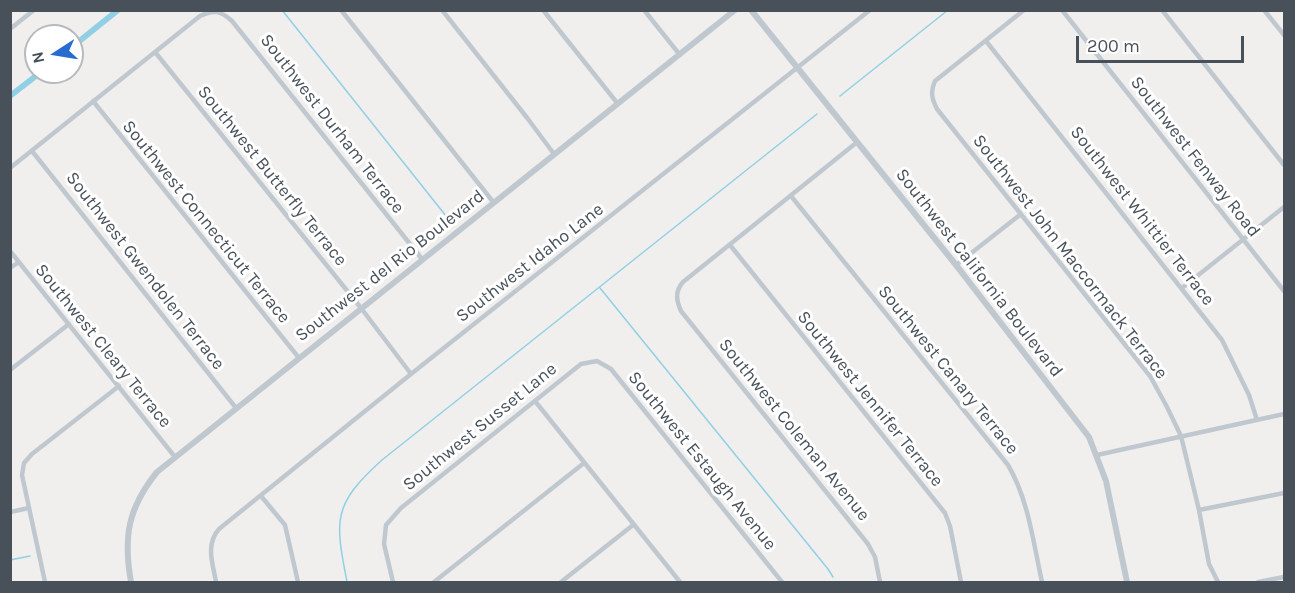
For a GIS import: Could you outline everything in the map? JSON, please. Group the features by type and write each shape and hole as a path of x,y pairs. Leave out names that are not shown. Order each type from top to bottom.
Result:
{"street":[{"path":"10,29 34,10"},
{"path":"341,10 494,203"},
{"path":"442,10 554,154"},
{"path":"543,10 618,104"},
{"path":"644,10 680,55"},
{"name":"Southwest del Rio Boulevard","path":"130,582 126,550 130,518 146,487 157,472 735,10"},
{"name":"Southwest California Boulevard","path":"752,10 856,143 956,265 1089,437 1106,481 1127,582"},
{"name":"Southwest Idaho Lane","path":"216,582 210,553 211,542 219,529 870,10"},
{"path":"986,41 1024,10"},
{"name":"Southwest Fenway Road","path":"1062,10 1284,291"},
{"path":"1162,10 1284,165"},
{"path":"1264,10 1284,35"},
{"path":"10,168 200,16 216,11"},
{"name":"Southwest Durham Terrace","path":"216,11 224,13 232,21 422,259"},
{"name":"Southwest John Maccormack Terrace","path":"986,41 935,81 931,91 932,99 937,109 1150,376 1181,436 1209,564 1218,582"},
{"name":"Southwest Whittier Terrace","path":"986,41 1221,340 1246,388 1257,420"},
{"name":"Southwest Butterfly Terrace","path":"155,52 361,308 411,374"},
{"name":"Southwest Connecticut Terrace","path":"93,101 299,358"},
{"path":"730,245 856,143"},
{"name":"Southwest Gwendolen Terrace","path":"32,151 236,408"},
{"name":"Southwest Canary Terrace","path":"791,196 1008,465 1019,484 1024,500 1042,582"},
{"path":"1182,288 1284,207"},
{"path":"956,265 1021,214"},
{"name":"Southwest Coleman Avenue","path":"730,245 683,282 678,290 677,299 681,311 868,544 874,557 880,582"},
{"name":"Southwest Jennifer Terrace","path":"730,245 945,513 950,526 961,582"},
{"name":"Southwest Cleary Terrace","path":"10,251 175,457"},
{"path":"10,268 19,262"},
{"path":"10,370 69,324"},
{"name":"Southwest Susset Lane","path":"393,582 384,544 386,525 400,508 581,364 597,361"},
{"name":"Southwest Estaugh Avenue","path":"597,361 611,369 782,582"},
{"path":"45,582 22,476 23,467 27,459 119,386"},
{"path":"535,401 680,582"},
{"path":"1097,455 1284,414"},
{"path":"434,582 584,463"},
{"path":"1199,510 1284,493"},
{"path":"261,496 285,525 298,582"},
{"path":"10,512 29,508"},
{"path":"561,582 633,525"},
{"path":"1258,582 1284,577"}],"waterway":[{"path":"84,37 118,10"},
{"path":"282,10 454,226"},
{"path":"840,96 948,10"},
{"path":"10,96 26,84"},
{"path":"347,582 340,543 341,515 354,489 382,460 817,114"},
{"path":"600,288 833,577"},
{"path":"10,560 30,556"}]}
